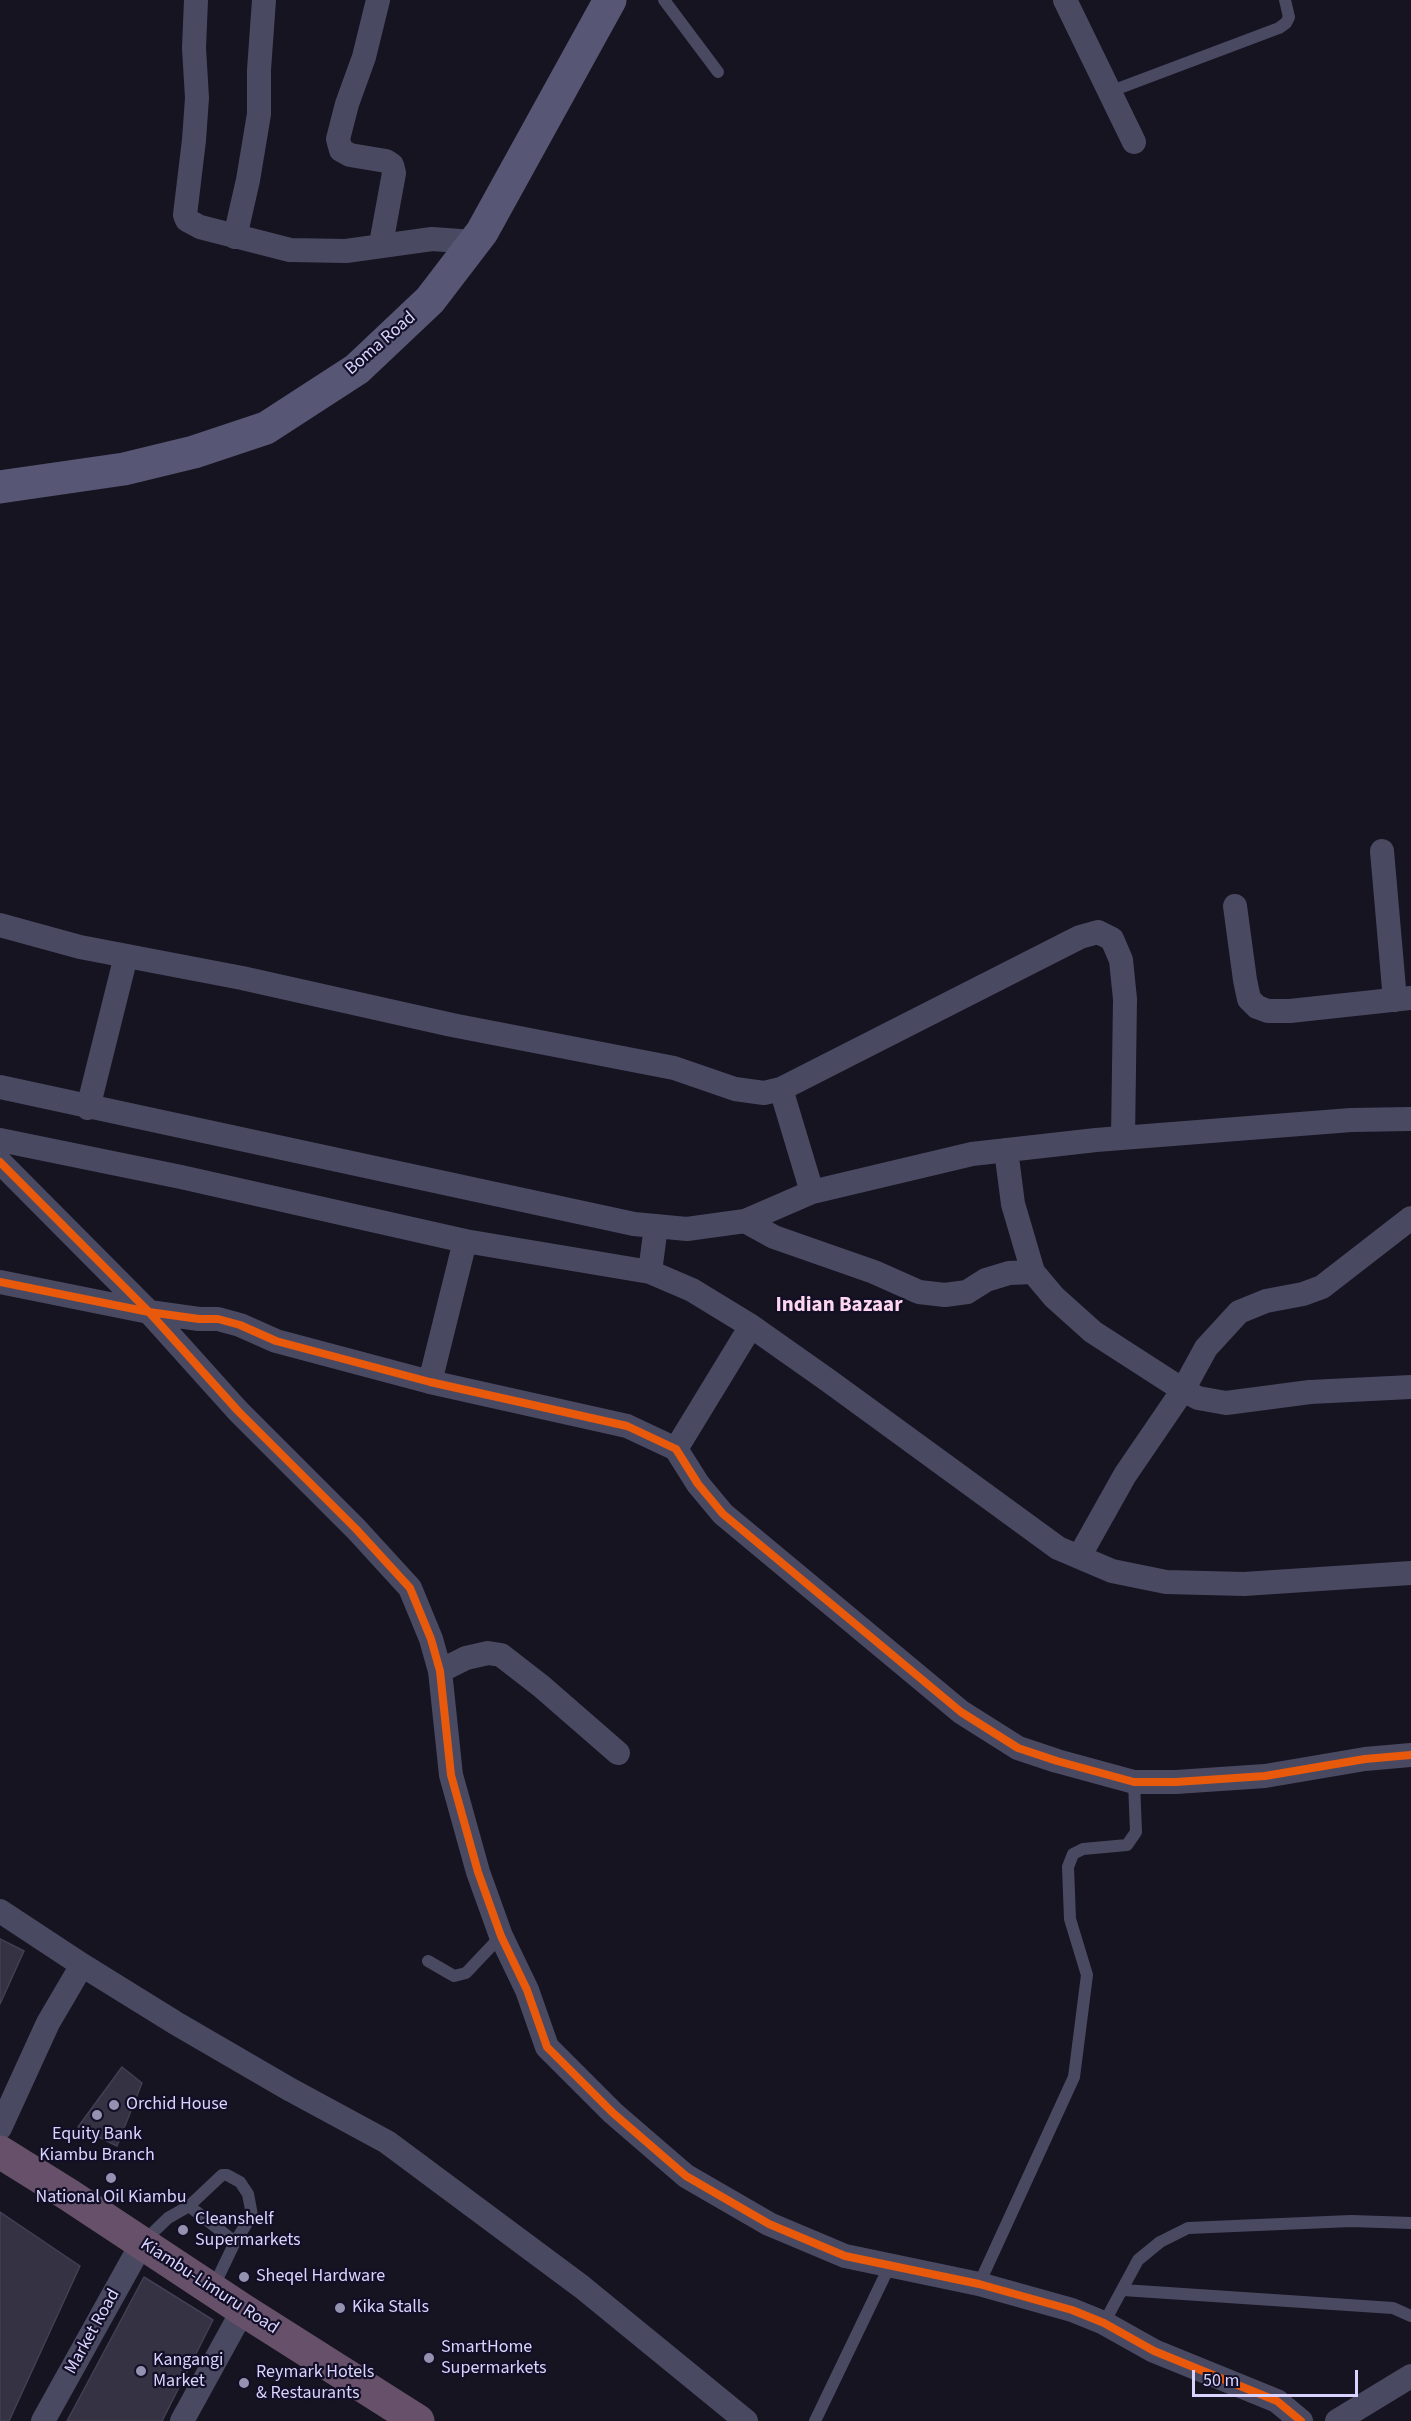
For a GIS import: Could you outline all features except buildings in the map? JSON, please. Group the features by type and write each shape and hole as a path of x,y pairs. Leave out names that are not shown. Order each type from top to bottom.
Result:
{"highway":[{"name":"Kiambu-Limuru Road","path":"0,2152 418,2421"}],"main road":[{"name":"Boma Road","path":"0,487 124,469 194,452 266,428 357,369 430,300 482,232 610,0"}],"street":[{"path":"195,0 194,48 197,98 185,215 187,220 200,227 290,250 346,251 381,244 432,239 474,242"},
{"path":"235,237 248,180 259,114 259,70 264,0"},
{"path":"378,0 364,57 347,104 338,139 341,150 350,155 386,161 392,165 394,173 381,244"},
{"path":"1065,0 1134,142"},
{"path":"1235,906 1249,999 1257,1007 1269,1011 1290,1011 1403,999 1382,851"},
{"path":"0,925 80,947 242,978 452,1025 674,1068 735,1089 764,1093 781,1089 1080,937 1098,932 1112,939 1120,960 1125,999 1123,1138"},
{"path":"88,1108 126,956"},
{"path":"0,1087 88,1108 634,1224 687,1229 745,1221 812,1192 972,1154 1123,1138 1340,1121 1411,1119"},
{"path":"781,1089 812,1192"},
{"path":"0,1140 465,1241 650,1272 692,1290 751,1326 1058,1548 1112,1571 1166,1582 1244,1584 1411,1573"},
{"path":"1006,1150 1013,1204 1033,1272 1054,1297 1093,1332 1183,1390 1197,1398 1226,1403 1310,1392 1411,1387"},
{"path":"0,1162 149,1312 238,1411 356,1529 410,1588 431,1639 440,1671 451,1775 478,1872 501,1936 527,1990 548,2047 612,2113 686,2176 769,2224 844,2256 979,2284 1072,2310 1154,2351 1277,2401 1301,2421"},
{"path":"1079,1557 1125,1475 1183,1390 1206,1348 1239,1312 1266,1301 1303,1294 1322,1287 1411,1218"},
{"path":"745,1221 774,1237 874,1272 919,1292 945,1295 967,1292 997,1276 1033,1272"},
{"path":"650,1272 656,1226"},
{"path":"430,1382 465,1241"},
{"path":"0,1282 149,1312 199,1319 218,1319 240,1325 276,1341 430,1382 627,1426 676,1449 698,1484 723,1514 962,1712 1018,1748 1107,1776 1134,1782 1176,1782 1265,1776 1365,1759 1411,1755"},
{"path":"676,1449 751,1326"},
{"path":"440,1671 466,1658 488,1653 501,1655 541,1686 618,1753"},
{"path":"0,1911 82,1965 291,2090 387,2142 582,2287 746,2421"},
{"path":"0,2128 48,2023 82,1965"},
{"name":"Market Road","path":"44,2421 142,2242"},
{"path":"182,2421 243,2310"},
{"path":"1337,2421 1411,2376"}],"lane":[{"path":"664,0 718,72"},
{"path":"1109,92 1279,28 1286,23 1289,17 1285,0"},
{"path":"979,2284 1074,2077 1087,1975 1070,1919 1068,1867 1073,1854 1083,1849 1127,1845 1136,1832 1134,1782"},
{"path":"428,1961 454,1976 466,1973 501,1936"},
{"path":"142,2242 168,2218 189,2206 222,2175 227,2175 240,2182 248,2194 252,2215 235,2242 212,2289"},
{"path":"189,2206 235,2242"},
{"path":"1104,2324 1138,2260 1160,2242 1188,2228 1351,2221 1411,2223"},
{"path":"815,2421 890,2265"},
{"path":"1123,2290 1394,2308 1411,2316"}],"cycle path":[{"path":"0,1162 149,1312 238,1411 356,1529 410,1588 431,1639 440,1671 451,1775 478,1872 501,1936 527,1990 547,2047 613,2113 686,2176 769,2224 845,2256 979,2284 1072,2310 1104,2323 1154,2351 1277,2401 1301,2421"},
{"path":"0,1282 149,1312 199,1319 218,1319 240,1325 276,1341 430,1382 627,1426 676,1449 698,1484 723,1514 961,1712 1018,1748 1134,1782 1176,1782 1265,1776 1365,1759 1411,1755"}],"place":[{"name":"Orchid House","path":"114,2105"},
{"name":"Equity Bank Kiambu Branch","path":"97,2115"},
{"name":"National Oil Kiambu","path":"111,2178"},
{"name":"Cleanshelf Supermarkets","path":"183,2230"},
{"name":"Sheqel Hardware","path":"244,2277"},
{"name":"Kika Stalls","path":"340,2308"},
{"name":"SmartHome Supermarkets","path":"429,2358"},
{"name":"Kangangi Market","path":"141,2371"},
{"name":"Reymark Hotels & Restaurants","path":"244,2383"}],"district":[{"name":"Indian Bazaar","path":"839,1306"}]}
